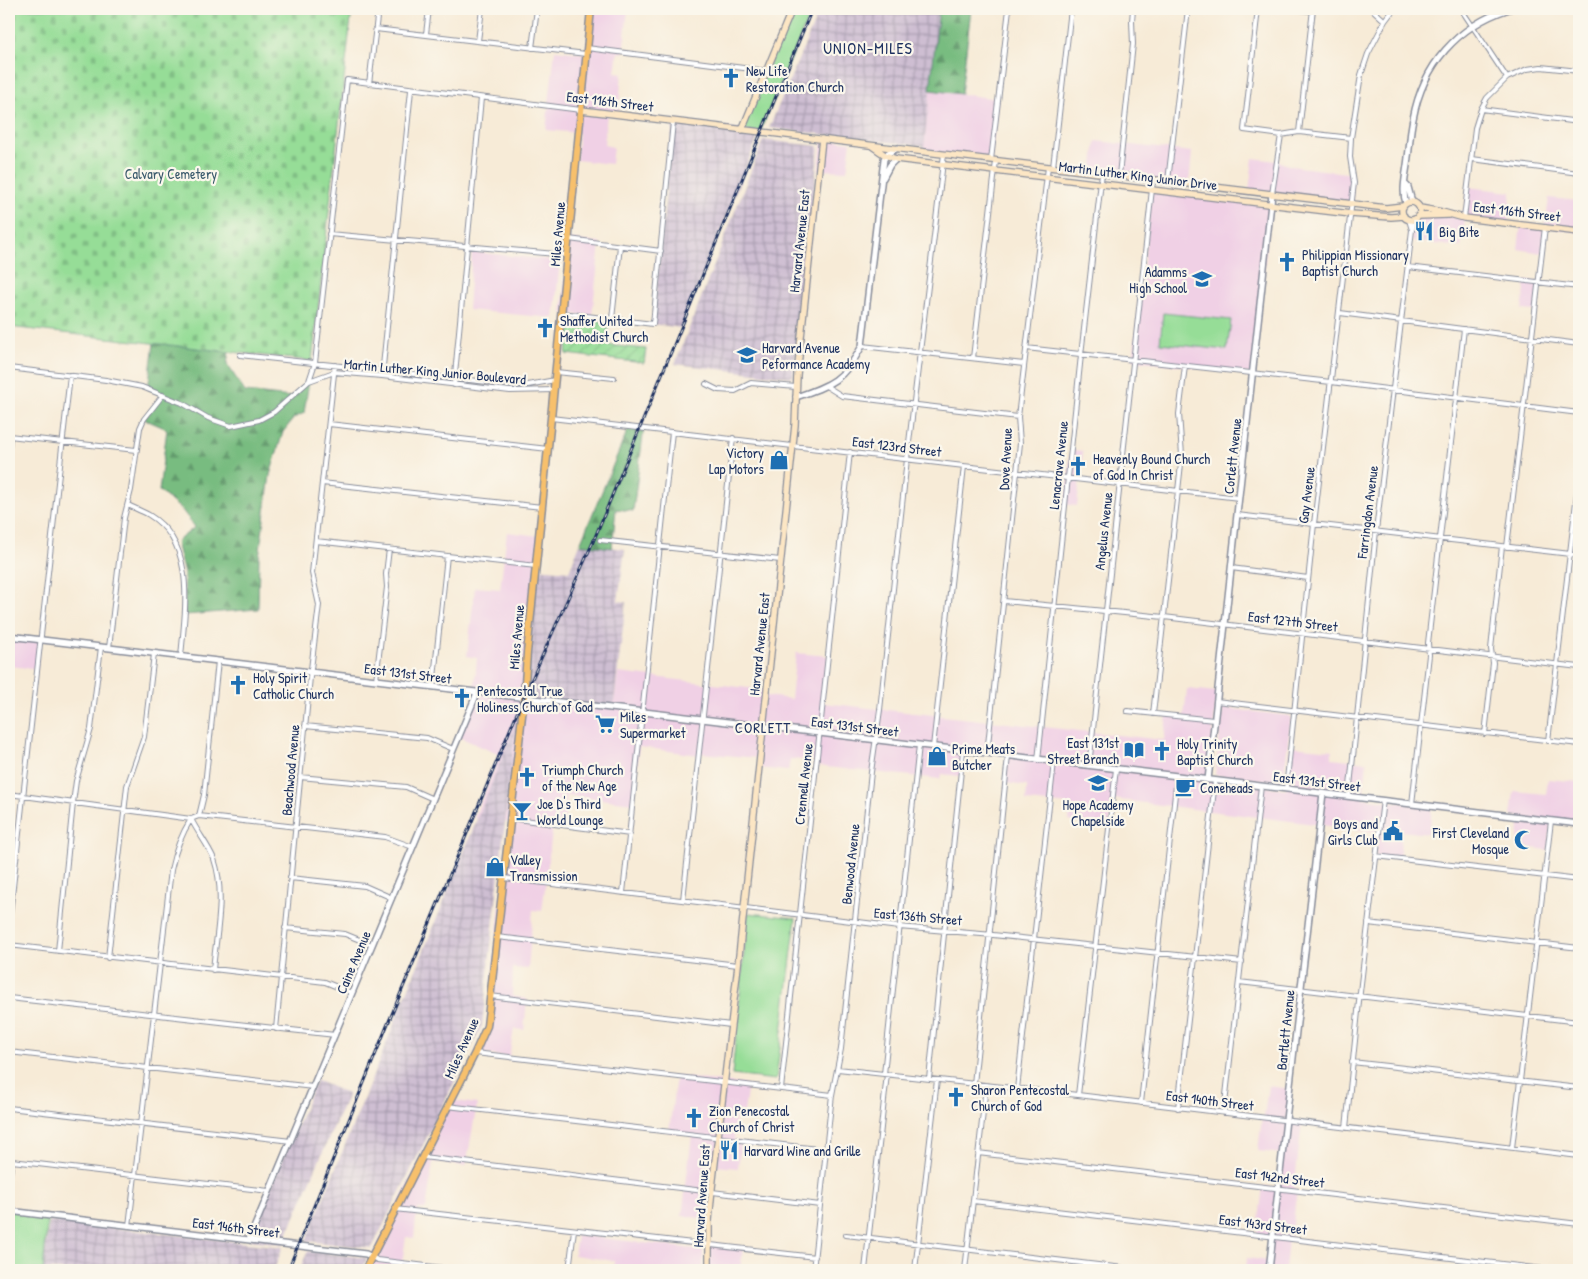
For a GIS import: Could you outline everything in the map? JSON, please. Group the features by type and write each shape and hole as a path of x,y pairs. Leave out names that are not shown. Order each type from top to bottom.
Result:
{"main road":[{"name":"Miles Avenue","path":"365,1270 487,1026 524,698 591,9"},
{"path":"742,130 791,11"},
{"name":"East 116th Street","path":"581,110 898,148"},
{"name":"Harvard Avenue East","path":"709,1270 712,1193 744,908 822,139"},
{"path":"870,144 885,157 896,159"},
{"name":"Martin Luther King Junior Drive","path":"898,148 1386,208 1407,203"},
{"name":"Martin Luther King Junior Drive","path":"896,159 1351,214 1412,218"},
{"path":"1407,203 1417,204 1420,208 1412,218 1402,212 1407,203"},
{"name":"East 116th Street","path":"1420,208 1464,218 1579,232"},
{"name":"East 116th Street","path":"1412,218 1451,215"}],"street":[{"path":"369,84 378,9"},
{"path":"426,34 429,9"},
{"path":"478,41 482,9"},
{"path":"532,48 537,9"},
{"path":"759,9 791,11"},
{"path":"973,358 995,171 993,160 1009,9"},
{"name":"Dove Avenue","path":"987,754 1020,443 1018,417 1047,177 1050,167 1070,9"},
{"path":"1119,175 1133,44 1133,9"},
{"path":"1168,181 1188,9"},
{"path":"1258,9 1244,130 1281,135 1299,132 1351,138"},
{"path":"1289,9 1313,10 1299,132"},
{"path":"1372,9 1385,20"},
{"name":"Gay Avenue","path":"1286,789 1314,524 1352,204 1354,183 1350,157 1351,138 1361,75 1368,54 1385,20 1394,9"},
{"path":"1461,9 1507,78"},
{"path":"1407,203 1408,187 1405,184 1413,119 1419,94 1433,65 1446,49 1471,25 1509,9"},
{"path":"376,28 532,48 586,51 766,71"},
{"path":"1464,218 1475,128 1487,98 1507,78 1527,70 1541,67 1579,71"},
{"name":"East 116th Street","path":"329,234 347,80 410,90 581,110"},
{"path":"382,376 410,90"},
{"path":"454,385 481,98"},
{"path":"1481,109 1579,122"},
{"path":"562,312 654,324 673,122"},
{"name":"Corlett Avenue","path":"1208,780 1272,194 1281,135"},
{"path":"796,397 826,386 847,370 862,346 885,157 898,148"},
{"name":"Benwood Avenue","path":"813,1270 832,1095 838,1068 907,459 944,154"},
{"path":"881,181 890,165 896,159"},
{"path":"1472,159 1579,173"},
{"name":"Lenacrave Avenue","path":"1038,760 1102,173"},
{"name":"Angelus Avenue","path":"1090,766 1153,180"},
{"name":"Farringdon Avenue","path":"1349,796 1376,531 1408,267 1412,218"},
{"path":"1485,734 1493,663 1491,656 1524,406 1545,227"},
{"path":"309,381 315,363 329,234 567,255"},
{"path":"569,240 661,251"},
{"path":"612,319 620,246"},
{"path":"1408,267 1579,287"},
{"path":"1340,313 1579,344"},
{"path":"1412,804 1429,654 1439,538 1464,329"},
{"path":"862,346 1024,364"},
{"path":"1026,348 1331,382 1579,413"},
{"name":"Martin Luther King Junior Boulevard","path":"240,355 515,385 528,385 555,380"},
{"name":"Beachwood Avenue","path":"276,1028 305,726 319,605 312,574 335,365"},
{"path":"1153,714 1182,455 1179,414 1185,366"},
{"name":"Martin Luther King Junior Boulevard","path":"9,368 70,375 142,387 182,403 208,418 232,426 259,420 274,412 309,381 334,372 519,392 554,390"},
{"path":"556,372 614,378"},
{"path":"9,923 70,375"},
{"path":"706,384 718,390 735,391 751,383 796,387"},
{"path":"826,386 842,396 1018,417"},
{"path":"109,648 124,518 131,490 140,428 144,419 163,395"},
{"name":"East 123rd Street","path":"552,418 1239,498"},
{"path":"328,424 548,449"},
{"path":"623,893 672,432"},
{"path":"9,447 9,436 136,450"},
{"path":"683,900 733,438"},
{"name":"Crennell Avenue","path":"781,1089 850,452"},
{"path":"933,747 964,466"},
{"path":"1548,741 1579,476"},
{"path":"322,483 542,507"},
{"path":"128,505 156,520 176,542 184,574 186,602 181,657"},
{"path":"1237,514 1579,555"},
{"path":"600,540 780,560"},
{"path":"316,541 536,566"},
{"path":"376,680 387,587 386,574 389,549"},
{"path":"433,687 447,556"},
{"path":"1231,568 1308,578"},
{"name":"East 127th Street","path":"1004,601 1225,624 1579,667"},
{"name":"East 131st Street","path":"9,636 1579,824"},
{"path":"58,951 76,781 91,729 101,648"},
{"path":"108,958 127,786 144,737 154,654"},
{"path":"199,816 204,795 218,661"},
{"name":"Caine Avenue","path":"249,1240 477,693"},
{"path":"1216,701 1579,744"},
{"path":"1127,711 1214,720"},
{"path":"305,726 427,738 454,749"},
{"path":"865,1270 919,745"},
{"path":"929,1079 963,751"},
{"path":"974,1084 1008,756"},
{"path":"1017,1089 1054,762"},
{"path":"1078,1096 1116,769"},
{"path":"1141,1103 1177,776"},
{"path":"300,777 406,787 433,799"},
{"path":"1178,1108 1215,781"},
{"path":"1224,1114 1261,786"},
{"name":"Bartlett Avenue","path":"1268,1270 1279,1188 1323,793"},
{"path":"9,794 191,819 199,816 385,837 413,847"},
{"path":"1346,1128 1359,996 1383,800"},
{"path":"509,818 630,834"},
{"path":"129,1226 171,870 175,851 182,833 191,819"},
{"path":"191,819 214,859 218,878 220,898 213,970"},
{"path":"1512,1148 1550,821"},
{"path":"1376,856 1579,880"},
{"path":"290,878 365,886 392,898"},
{"name":"East 136th Street","path":"503,878 855,922 990,934 1242,962"},
{"path":"1368,923 1579,948"},
{"path":"286,928 344,934 372,946"},
{"path":"497,937 738,965"},
{"path":"9,945 325,982 352,993"},
{"path":"1239,982 1579,1022"},
{"path":"490,996 731,1025"},
{"path":"9,998 334,1036"},
{"path":"9,1052 313,1087"},
{"path":"475,1053 832,1095"},
{"path":"1352,1062 1579,1088"},
{"name":"East 140th Street","path":"838,1068 1579,1156"},
{"path":"915,1270 937,1080"},
{"path":"965,1270 986,1086"},
{"path":"448,1106 826,1150"},
{"path":"9,1108 291,1141"},
{"name":"East 142nd Street","path":"978,1153 1579,1224"},
{"path":"423,1157 820,1205"},
{"path":"9,1180 12,1161 270,1192"},
{"name":"East 143rd Street","path":"972,1201 1552,1270"},
{"path":"396,1209 814,1257"},
{"name":"East 146th Street","path":"9,1211 366,1254 376,1260 459,1270"},
{"path":"569,1270 574,1230"},
{"path":"846,1235 1140,1270"}],"shaded area":[{"path":"558,9 628,9 623,53 618,52 615,72 622,73 618,115 607,114 604,145 613,147 611,164 576,160 579,133 546,130 555,50 586,54 590,13"},
{"path":"820,9 939,9 924,146 769,128"},
{"path":"930,90 998,99 991,160 923,151"},
{"path":"673,122 760,132 681,328 653,324"},
{"path":"822,139 851,142 847,171 819,170"},
{"path":"763,140 819,146 793,376 675,364"},
{"path":"1096,141 1192,152 1189,184 1092,172"},
{"path":"1253,158 1277,161 1291,166 1353,174 1352,204 1249,191"},
{"path":"1468,187 1511,192 1508,223 1465,218 1461,247 1411,241 1412,230 1418,216 1464,217"},
{"name":"Adamms High School","path":"1152,190 1271,204 1253,374 1133,360"},
{"path":"1549,198 1579,201 1579,232 1545,227"},
{"path":"1521,224 1545,227 1542,253 1518,249"},
{"path":"569,239 600,243 592,316 562,313"},
{"path":"472,252 560,261 554,318 468,310"},
{"path":"1526,281 1539,282 1535,311 1522,310"},
{"path":"1071,450 1083,451 1077,506 1065,504"},
{"path":"507,532 539,536 527,653 613,709 618,673 766,690 766,696 791,699 796,653 828,656 823,703 1164,740 1167,715 1184,717 1187,689 1217,692 1208,780 1286,789 1291,746 1332,750 1332,758 1367,762 1363,798 1432,807 1429,834 1402,831 1399,858 1376,856 1378,832 1113,799 1109,826 1069,821 1071,805 1026,801 1027,786 1005,783 1008,756 963,751 961,776 941,774 940,779 816,766 816,761 790,759 788,771 758,768 759,758 700,753 699,755 639,747 633,803 567,795 564,825 553,824 542,911 533,910 528,969 513,968 512,996 527,999 524,1030 514,1029 509,1057 475,1053 487,1026 509,822 474,818 500,755 459,737 477,693 474,692 477,658 467,656 475,587 500,589"},
{"path":"580,544 625,549 618,601 626,602 613,709 524,698 536,568 569,571"},
{"path":"9,636 40,640 37,669 9,666"},
{"path":"1223,708 1290,716 1283,782 1215,775"},
{"path":"516,723 482,1026 372,1248 306,1241"},
{"path":"1548,779 1579,782 1579,824 1551,821 1548,850 1517,846 1520,817 1511,816 1514,791 1546,794"},
{"path":"676,1076 748,1085 744,1112 736,1111 734,1140 741,1141 738,1168 715,1166 709,1219 682,1216 692,1135 669,1132"},
{"path":"316,1080 348,1094 283,1244 249,1240"},
{"path":"1268,1086 1290,1089 1287,1120 1302,1123 1294,1190 1297,1191 1291,1239 1288,1239 1285,1270 1246,1270 1247,1258 1269,1261 1272,1237 1257,1235 1263,1186 1278,1188 1283,1154 1258,1151"},
{"path":"450,1100 477,1104 466,1166 433,1162 426,1209 417,1209 414,1238 406,1237 401,1270 365,1270"},
{"path":"49,1221 283,1247 274,1270 43,1270"},
{"path":"577,1235 703,1250 703,1270 613,1270 614,1261 574,1255"},
{"path":"709,1245 743,1249 740,1270 709,1270"},
{"path":"308,1251 367,1258 361,1270 299,1270"}],"green space":[{"name":"Calvary Cemetery","path":"9,9 352,9 312,361 9,327"},
{"path":"792,9 812,9 760,132 742,130"},
{"path":"939,9 971,9 961,94 930,90"},
{"path":"1163,313 1231,320 1227,350 1160,343"},
{"path":"570,317 609,322 606,345 646,349 644,363 566,354"},
{"path":"154,343 229,352 227,364 245,392 291,397 309,381 304,413 294,418 283,432 270,475 259,557 258,609 185,615 184,574 176,542 195,527 182,510 159,491 167,429 144,419 163,395 148,389"},
{"path":"629,427 644,428 633,511 616,509 612,548 580,544"},
{"path":"748,913 796,918 776,1080 732,1075"},
{"path":"9,1211 48,1216 43,1270 9,1270"}],"railway":[{"path":"288,1270 519,708 593,542 812,9"}],"place":[{"name":"New Life Restoration Church","path":"731,78"},
{"name":"Big Bite","path":"1424,231"},
{"name":"Philippian Missionary Baptist Church","path":"1287,262"},
{"name":"Adamms High School","path":"1202,279"},
{"name":"Shaffer United Methodist Church","path":"545,328"},
{"name":"Harvard Avenue Peformance Academy","path":"747,355"},
{"name":"Victory Lap Motors","path":"779,460"},
{"name":"Heavenly Bound Church of God In Christ","path":"1078,466"},
{"name":"Holy Spirit Catholic Church","path":"238,685"},
{"name":"Pentecostal True Holiness Church of God","path":"462,698"},
{"name":"Miles Supermarket","path":"605,724"},
{"name":"East 131st Street Branch","path":"1134,750"},
{"name":"Holy Trinity Baptist Church","path":"1162,751"},
{"name":"Prime Meats Butcher","path":"937,756"},
{"name":"Triumph Church of the New Age","path":"527,777"},
{"name":"Hope Academy Chapelside","path":"1098,783"},
{"name":"Coneheads","path":"1185,787"},
{"name":"Joe D's Third World Lounge","path":"522,811"},
{"name":"Boys and Girls Club","path":"1393,831"},
{"name":"First Cleveland Mosque","path":"1524,840"},
{"name":"Valley Transmission","path":"495,867"},
{"name":"Sharon Pentecostal Church of God","path":"956,1097"},
{"name":"Zion Penecostal Church of Christ","path":"694,1118"},
{"name":"Harvard Wine and Grille","path":"729,1150"}],"district":[{"name":"UNION-MILES","path":"868,48"},
{"name":"CORLETT","path":"763,727"}]}
